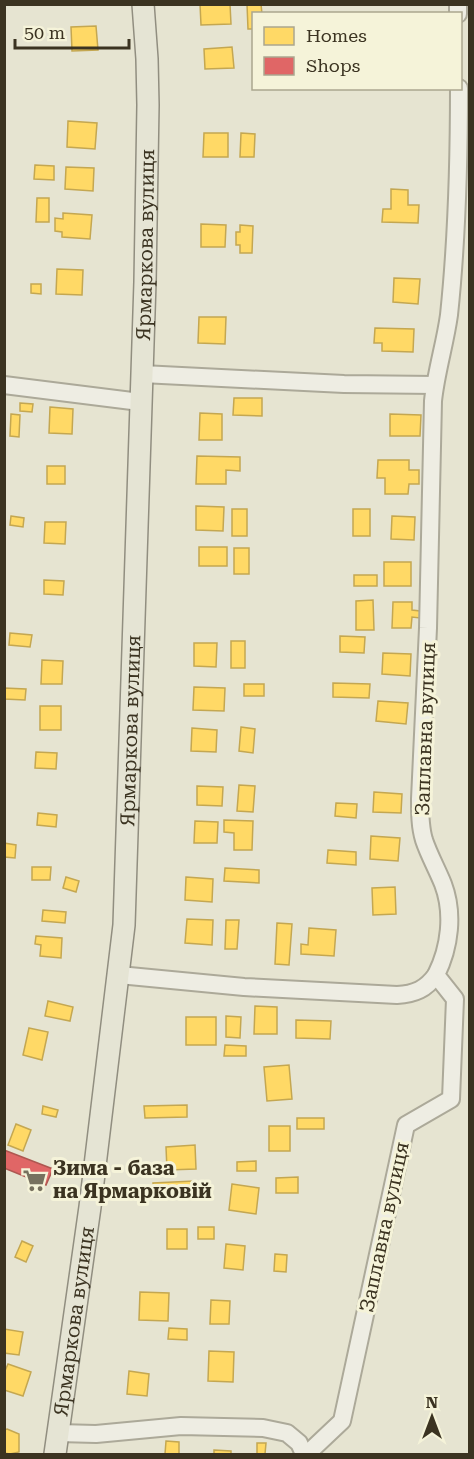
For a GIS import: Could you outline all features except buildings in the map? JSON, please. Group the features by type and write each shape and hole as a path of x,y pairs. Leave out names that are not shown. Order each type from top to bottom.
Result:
{"main road":[{"name":"Ярмаркова вулиця","path":"55,1455 90,1207 119,975 125,902 148,105 143,4"}],"street":[{"name":"Заплавна вулиця","path":"305,1455 342,1420 406,1125 451,1099 455,999 436,975 447,945 449,912 444,888 424,841 420,806 435,385 446,333 457,227 459,90"},
{"path":"142,374 344,384 435,385"},
{"path":"4,385 140,402"},
{"path":"119,975 244,987 397,995 417,992 430,983 436,975"},
{"path":"58,1433 96,1434 181,1426 263,1428 287,1433 299,1443 305,1455"}],"place":[{"name":"Зима - база на Ярмарковій","path":"35,1180"}]}
